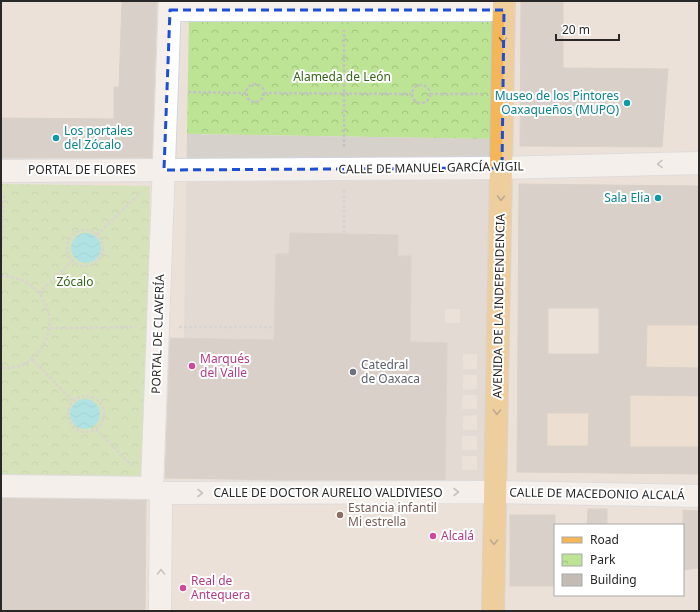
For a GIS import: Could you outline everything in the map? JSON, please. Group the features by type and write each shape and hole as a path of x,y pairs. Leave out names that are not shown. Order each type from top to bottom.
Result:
{"main road":[{"name":"AVENIDA DE LA INDEPENDENCIA","path":"493,611 504,5"}],"street":[{"path":"170,5 344,10 504,5"},
{"name":"PORTAL DE CLAVERÍA","path":"160,611 157,490 164,170 170,5"},
{"name":"CALLE DE MANUEL GARCÍA VIGIL","path":"164,170 502,168 699,163"},
{"name":"PORTAL DE FLORES","path":"3,171 164,170"},
{"name":"CALLE DE DOCTOR AURELIO VALDIVIESO","path":"1,486 157,490 495,492"},
{"name":"CALLE DE MACEDONIO ALCALÁ","path":"495,492 699,496"}],"path":[{"path":"344,10 344,234"},
{"path":"255,83 260,85 264,93 262,99 256,102 250,101 245,93 249,85 255,83"},
{"path":"419,85 426,86 430,91 429,100 421,104 415,102 411,94 414,88 419,85"},
{"path":"167,92 245,93"},
{"path":"264,93 411,94"},
{"path":"430,94 503,95"},
{"path":"97,235 164,170"},
{"path":"1,263 3,171"},
{"path":"83,230 89,230 102,240 102,256 98,261 88,266 77,264 72,261 68,250 68,244 73,235 83,230"},
{"path":"39,293 72,261"},
{"path":"1,276 15,278 28,283 39,293 46,304 50,328 47,340 32,359 22,365 11,368 1,368"},
{"path":"32,359 73,401"},
{"path":"82,396 87,396 100,403 103,417 100,426 91,432 80,432 72,425 67,415 73,401 82,396"},
{"path":"96,429 157,490"}],"highlighted area":[{"path":"170,10 504,10 502,168 164,170"}],"shaded area":[{"path":"187,134 495,139 490,484 445,483 447,343 410,342 411,257 398,256 398,235 290,233 289,254 276,254 274,340 184,339","holes":["445,309 460,309 460,323 445,323","463,354 477,354 477,369 463,369","463,375 477,375 477,389 463,390","463,395 477,395 477,409 462,409","477,415 477,430 463,430 463,416","462,436 477,436 477,450 462,450","462,456 477,456 477,470 462,470"]},
{"path":"632,315 647,325 693,325 693,327 699,328 699,474 517,472 518,380 620,381"}],"green space":[{"name":"Alameda de León","path":"189,16 497,21 495,139 187,134"},
{"name":"Zócalo","path":"1,184 150,186 146,481 1,479"}],"water":[{"path":"86,233 97,237 101,248 97,259 86,263 75,259 71,248 75,237"},
{"path":"85,399 96,403 100,414 96,425 85,429 74,425 70,414 74,403"}],"building":[{"path":"122,1 157,1 152,158 1,158 1,118 114,119 114,87 119,87"},
{"name":"Museo de los Pintores Oaxaqueños (MUPO)","path":"521,1 563,1 563,68 668,69 662,147 520,146"},
{"path":"519,184 699,186 699,325 647,325 646,367 699,368 699,396 630,395 630,447 699,447 699,474 517,472","holes":["548,308 599,308 599,354 548,354","547,413 589,413 588,446 547,446"]},
{"name":"Catedral de Oaxaca","path":"290,233 398,235 398,256 411,256 410,342 447,343 445,480 165,478 170,338 274,340 276,254 289,254"},
{"path":"1,498 146,500 145,611 1,611"},
{"path":"588,509 607,509 607,524 587,524"},
{"path":"683,510 699,511 699,568 684,570"},
{"path":"510,515 555,515 554,586 510,586"}],"place":[{"name":"Museo de los Pintores Oaxaqueños (MUPO)","path":"627,103"},
{"name":"Los portales del Zócalo","path":"56,138"},
{"name":"Sala Elia","path":"658,198"},
{"name":"Marqués del Valle","path":"192,366"},
{"name":"Catedral de Oaxaca","path":"353,372"},
{"name":"Estancia infantil Mi estrella","path":"340,515"},
{"name":"Alcalá","path":"433,536"},
{"name":"Real de Antequera","path":"183,588"}]}
